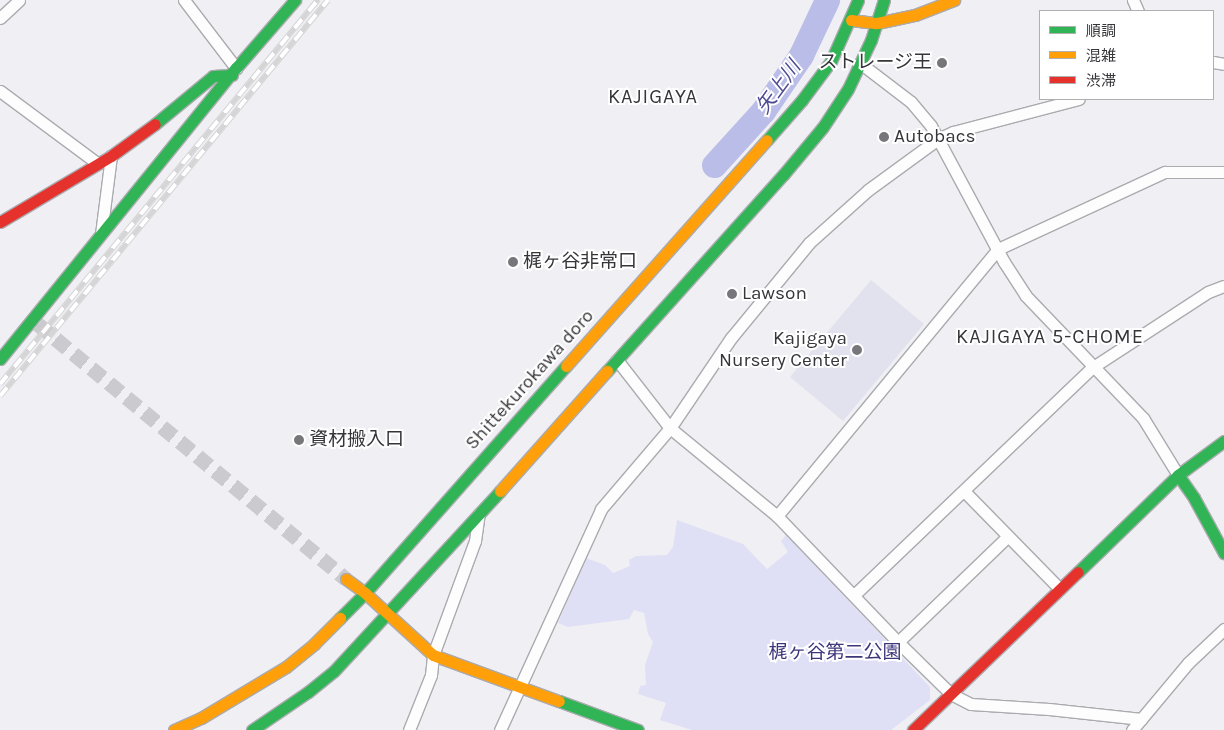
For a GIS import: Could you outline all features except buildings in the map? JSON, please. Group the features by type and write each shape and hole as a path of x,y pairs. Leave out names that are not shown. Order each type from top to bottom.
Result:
{"main road":[{"path":"0,359 35,322 234,72 296,0"},
{"name":"Shittekurokawa doro","path":"174,730 201,718 286,667 314,644 365,593 802,100 830,61 851,20 858,0"},
{"path":"252,730 308,692 334,671 388,614 617,360 823,127 848,89 877,24 884,0"},
{"path":"851,20 877,24 915,15 954,0"},
{"path":"0,222 20,212 110,156 170,112 213,76 234,72"},
{"path":"913,730 1178,475 1224,441"},
{"path":"1178,475 1194,498 1224,553"},
{"path":"346,579 365,593 434,655 638,730"}],"street":[{"path":"0,18 19,0"},
{"path":"184,0 234,72"},
{"path":"860,64 911,102 931,126 998,249 1026,296 1143,418 1178,475"},
{"path":"0,91 97,163"},
{"path":"500,730 518,687 530,668 601,509 670,428 731,338 809,242 868,190 938,139 953,132 1075,100"},
{"path":"101,237 110,156"},
{"path":"777,516 998,249 1165,172 1224,172"},
{"path":"854,595 1093,367 1208,292 1224,286"},
{"path":"617,360 670,428 777,516 898,642 951,694 971,704 1049,709 1141,719"},
{"path":"964,491 1059,588"},
{"path":"409,730 431,675 434,655 476,541 480,513"},
{"path":"898,642 1007,537"},
{"path":"1132,730 1188,664 1224,629"}],"shaded area":[{"name":"Kajigaya Nursery Center","path":"871,280 924,324 843,421 790,377"}],"green space":[{"name":"梶ヶ谷第二公園","path":"677,520 743,544 767,569 788,552 781,541 786,535 930,687 930,700 891,730 692,730 660,720 666,703 638,694 640,686 646,685 645,665 653,642 648,634 644,613 634,610 629,619 568,627 558,623 586,558 605,565 613,573 630,566 629,560 636,556 667,555 673,547"}],"waterway":[{"name":"矢上川","path":"714,165 763,111 801,55 827,0"}],"tunnel":[{"path":"38,324 346,579"}],"railway":[{"path":"0,384 318,0"},
{"path":"0,396 328,0"}],"traffic: fast":[{"path":"0,359 236,68 295,0"},
{"path":"767,140 802,100 831,61 858,0"},
{"path":"607,371 783,175 823,127 848,89 871,40 884,0"},
{"path":"155,124 213,76 232,75"},
{"path":"340,618 365,593 566,366"},
{"path":"1078,572 1178,475 1224,441"},
{"path":"1178,475 1194,498 1224,553"},
{"path":"252,730 308,692 334,671 500,491"},
{"path":"559,701 638,730"}],"traffic: slow":[{"path":"851,20 877,23 915,15 954,0"},
{"path":"566,366 767,140"},
{"path":"500,491 607,371"},
{"path":"346,579 365,593 433,655 559,701"},
{"path":"174,730 201,718 286,667 314,644 340,618"}],"traffic: jam":[{"path":"0,222 111,156 155,124"},
{"path":"913,730 1078,572"}],"place":[{"name":"ストレージ王","path":"942,63"},
{"name":"Autobacs","path":"884,137"},
{"name":"梶ヶ谷非常口","path":"513,262"},
{"name":"Lawson","path":"732,294"},
{"name":"Kajigaya Nursery Center","path":"857,350"},
{"name":"資材搬入口","path":"299,440"}],"district":[{"name":"KAJIGAYA","path":"653,96"},
{"name":"KAJIGAYA 5-CHOME","path":"1050,336"}]}
